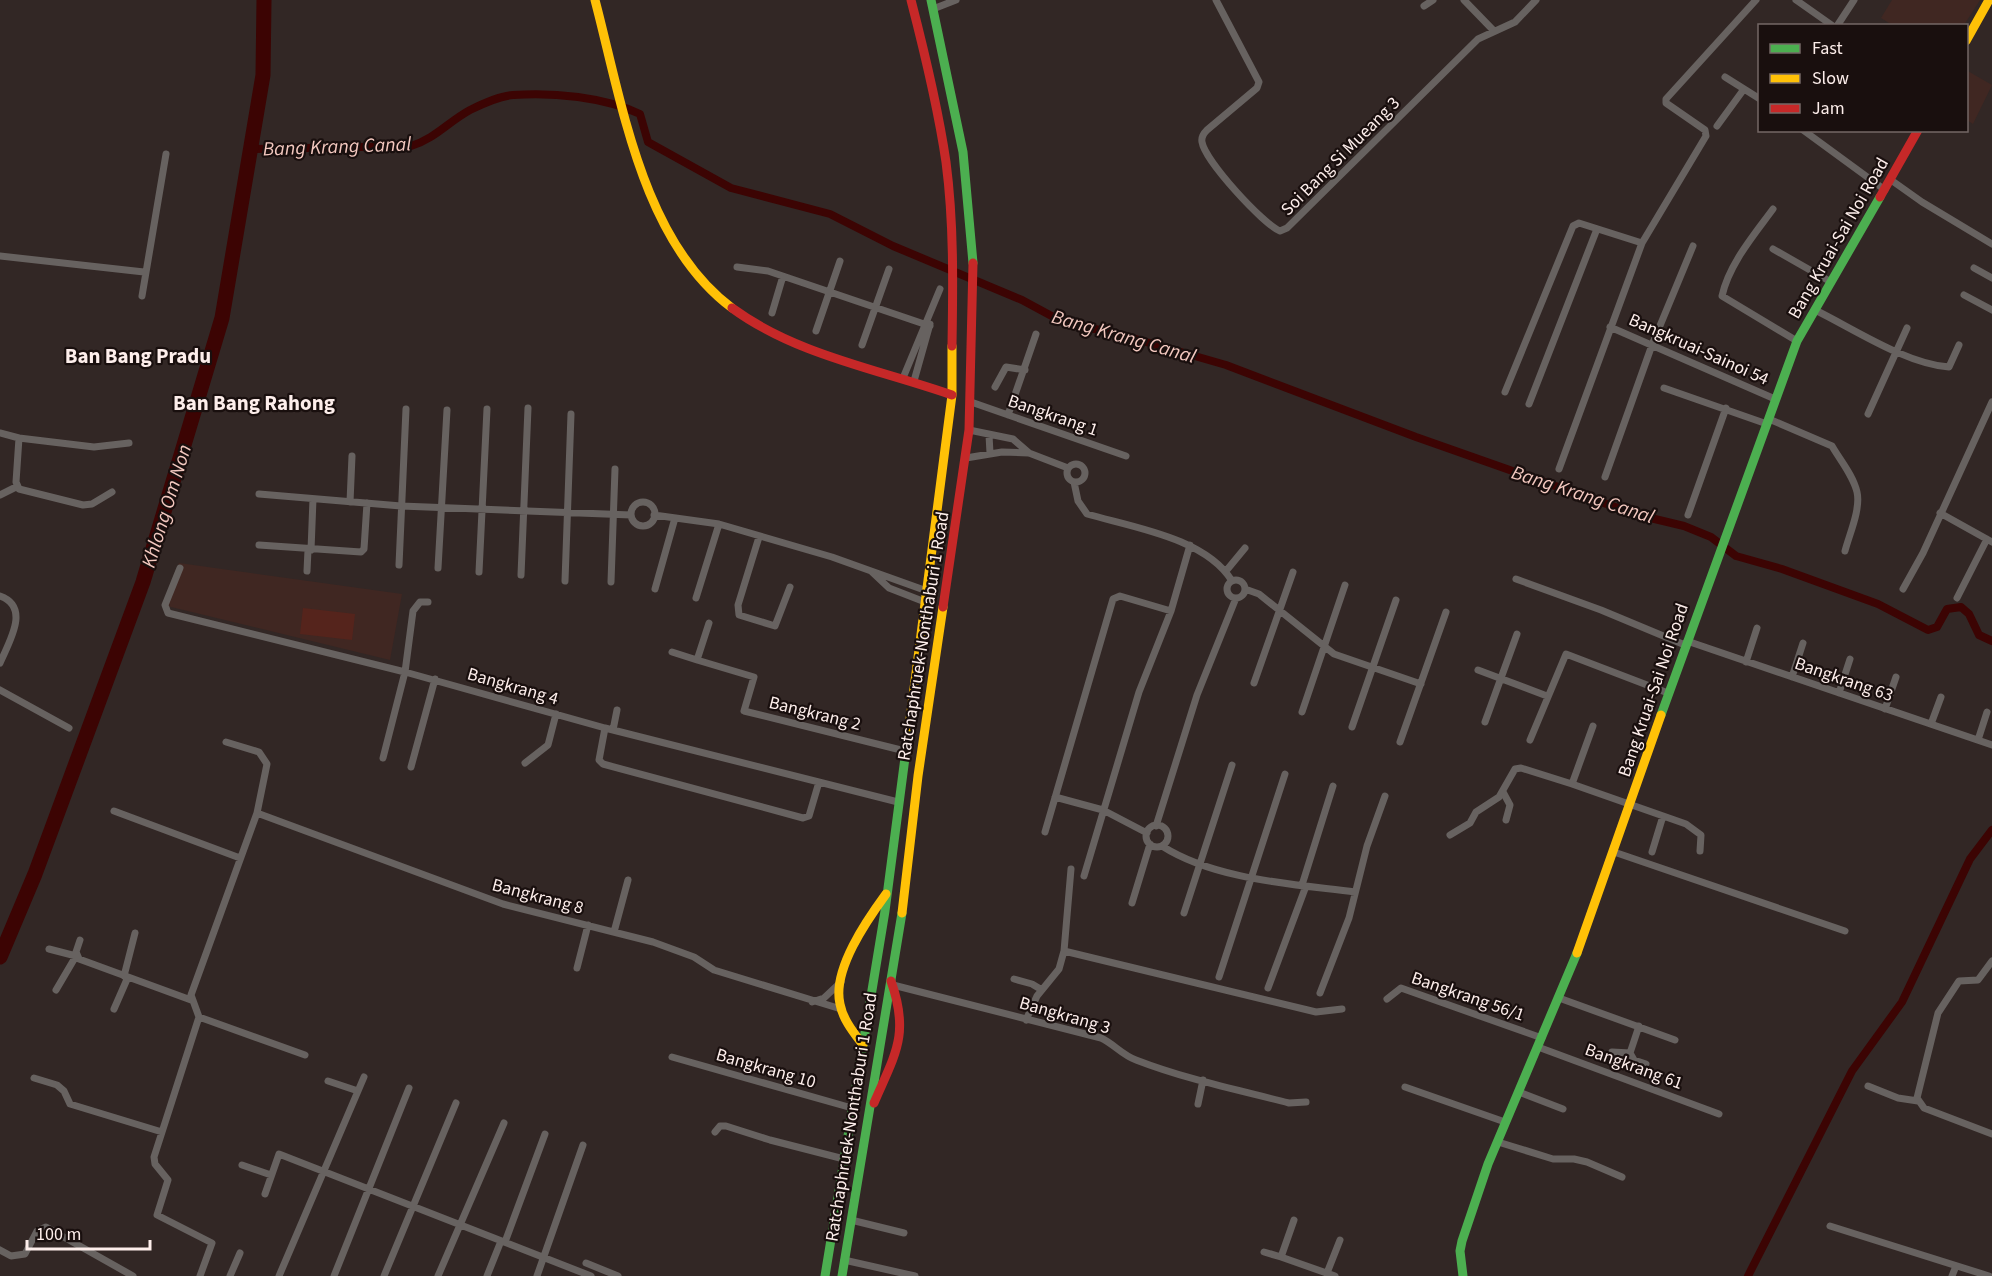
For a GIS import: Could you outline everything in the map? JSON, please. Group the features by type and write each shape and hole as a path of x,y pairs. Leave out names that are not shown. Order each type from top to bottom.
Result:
{"main road":[{"path":"595,0 645,178 673,243 696,276 712,293 751,322 782,337 871,370 914,381 952,395"},
{"name":"Ratchaphruek-Nonthaburi 1 Road","path":"825,1276 887,893 952,395 953,281 944,148 934,89 911,0"},
{"path":"1968,37 1989,0"},
{"name":"Ratchaphruek-Nonthaburi 1 Road","path":"842,1276 892,983 966,458 971,402 973,268 963,152 951,85 932,4"},
{"name":"Bang Kruai-Sai Noi Road","path":"1463,1276 1460,1251 1462,1241 1506,1122 1584,939 1668,693 1797,341 1917,132"},
{"path":"862,1045 841,1009 839,1001 841,982 865,924 887,893"},
{"path":"867,1122 901,1040 903,1024 892,983"}],"street":[{"path":"932,4 956,0"},
{"name":"Soi Bang Si Mueang 3","path":"1216,0 1259,82 1257,88 1207,130 1201,139 1202,145 1212,163 1230,185 1280,231 1287,228 1325,193 1478,39 1515,22 1536,0"},
{"path":"1424,6 1433,0"},
{"path":"1464,0 1494,31"},
{"path":"1559,468 1642,243 1707,133 1666,103 1666,99 1756,0"},
{"path":"1796,0 1832,24"},
{"path":"1836,24 1854,0"},
{"path":"1725,77 1758,98"},
{"path":"1717,126 1744,89"},
{"path":"1806,132 1885,190"},
{"path":"142,296 144,272 166,154"},
{"path":"1891,180 1922,202 1992,244"},
{"path":"1773,209 1757,229 1731,272 1722,296 1797,341"},
{"path":"1505,392 1573,226 1579,223 1642,243"},
{"path":"1528,404 1597,229"},
{"path":"1605,477 1652,345 1693,246"},
{"path":"1773,249 1831,282"},
{"path":"0,256 144,272"},
{"path":"816,331 840,261"},
{"path":"737,267 768,270 928,325"},
{"path":"1974,268 1992,278"},
{"path":"862,345 889,269"},
{"path":"772,312 783,276"},
{"path":"914,381 930,316 940,289"},
{"path":"1964,295 1992,310"},
{"path":"1815,310 1897,351 1935,366 1949,367 1959,345"},
{"path":"903,378 928,325"},
{"name":"Bangkruai-Sainoi 54","path":"1610,327 1775,399"},
{"path":"1868,414 1907,328"},
{"path":"1008,416 1036,334"},
{"path":"995,387 1006,367 1025,370"},
{"path":"1664,388 1768,422 1832,446 1857,491 1858,500 1845,552"},
{"name":"Bangkrang 1","path":"971,402 1126,456"},
{"path":"1903,589 1923,553 1992,402"},
{"path":"520,575 528,408"},
{"path":"1688,515 1726,408"},
{"path":"399,566 406,409"},
{"path":"479,572 487,409"},
{"path":"438,568 447,410"},
{"path":"565,581 571,414"},
{"path":"969,430 1013,439 1029,453 1068,468"},
{"path":"0,433 19,438 94,447 129,443"},
{"path":"989,435 990,453"},
{"path":"16,487 19,438"},
{"path":"966,458 990,453 1029,453"},
{"path":"350,502 352,456"},
{"path":"1068,468 1076,463 1085,469 1084,478 1074,482"},
{"path":"1068,468 1068,477 1074,482 1078,501 1087,514 1190,545 1226,571 1232,581"},
{"path":"611,582 615,469"},
{"path":"0,495 16,487 83,505 92,504 112,492"},
{"path":"259,494 401,506 631,516"},
{"path":"307,571 313,499"},
{"path":"259,545 361,552 367,503"},
{"path":"642,503 650,505 654,514 651,523 643,526 635,523 631,516 635,505 642,503"},
{"path":"1940,513 1990,540 1957,598"},
{"path":"654,514 719,524 870,570 927,591"},
{"path":"655,589 675,518"},
{"path":"696,598 719,524"},
{"path":"759,537 738,605 739,615 775,626 790,587"},
{"path":"1084,876 1139,692 1171,611 1190,545"},
{"path":"1226,571 1245,548"},
{"name":"Bangkrang 4","path":"180,568 165,604 168,613 435,679 604,728 898,802"},
{"path":"870,570 889,588 925,602"},
{"path":"1254,683 1278,609 1293,572"},
{"name":"Bangkrang 63","path":"1516,579 1686,643 1992,745"},
{"path":"1148,832 1156,826 1197,695 1236,598 1242,596 1245,589 1243,582 1232,581"},
{"path":"1232,581 1228,590 1236,598"},
{"path":"1302,712 1345,585"},
{"path":"1245,589 1259,594 1324,648 1420,684"},
{"path":"0,596 11,601 17,611 13,632 0,663"},
{"path":"1044,832 1078,710 1113,598 1120,596 1171,611"},
{"path":"1352,727 1396,600"},
{"path":"383,758 405,672 413,611 420,602 428,602"},
{"path":"1400,742 1446,612"},
{"path":"672,652 697,660 709,623"},
{"path":"1746,662 1757,628"},
{"path":"1485,722 1517,633"},
{"path":"1792,677 1803,643"},
{"path":"1530,740 1564,656 1568,654 1668,693"},
{"path":"1839,693 1850,659"},
{"name":"Bangkrang 2","path":"697,660 754,677 744,711 905,750"},
{"path":"1478,670 1547,696"},
{"path":"1885,709 1896,677"},
{"path":"411,767 435,679"},
{"path":"0,690 69,728"},
{"path":"1931,724 1941,697"},
{"path":"613,730 617,710"},
{"path":"1978,740 1987,712"},
{"path":"525,763 548,746 556,714"},
{"path":"1572,784 1593,726"},
{"path":"604,728 599,760 603,764 803,818 809,816 819,782"},
{"path":"191,1000 257,813 267,761 259,753 226,742"},
{"path":"1184,913 1232,765"},
{"path":"1450,835 1470,823 1476,812 1489,806 1503,792 1511,773 1517,768 1572,784 1663,816 1698,831 1701,840 1700,851"},
{"path":"1219,977 1285,774"},
{"path":"1268,988 1304,885 1333,786"},
{"path":"1503,792 1510,805 1506,820"},
{"path":"1320,993 1349,918 1367,846 1385,796"},
{"path":"1055,797 1103,810 1148,832"},
{"path":"114,811 240,858"},
{"name":"Bangkrang 8","path":"257,813 503,904 671,948 694,957 714,970 812,1002 841,1009"},
{"path":"1652,852 1663,816"},
{"path":"1156,826 1165,829 1168,833 1168,838 1162,846"},
{"path":"1132,903 1150,844 1148,832"},
{"path":"1150,844 1162,846 1201,866 1251,877 1355,892"},
{"path":"1614,852 1845,931"},
{"path":"1026,1020 1042,990 1059,969 1064,951 1071,869"},
{"path":"614,932 628,880"},
{"path":"577,968 588,926"},
{"path":"114,1009 126,976 135,933"},
{"path":"56,990 76,956 80,940"},
{"path":"49,949 76,956 191,1000 198,1011 199,1017 154,1164 168,1180 157,1215 212,1243 200,1276"},
{"path":"1064,951 1305,1009 1316,1011 1342,1009"},
{"path":"1918,1101 1941,1005 1959,981 1978,980 1992,961"},
{"path":"1014,979 1032,984 1042,990"},
{"path":"812,1002 824,998 841,982"},
{"name":"Bangkrang 3","path":"892,983 915,991 1101,1038 1134,1059 1203,1080 1289,1103 1306,1102"},
{"name":"Bangkrang 56/1","path":"1387,999 1401,988 1540,1042"},
{"path":"898,1003 908,993 915,991"},
{"path":"1559,998 1676,1040"},
{"path":"199,1017 305,1055"},
{"path":"1639,1026 1630,1053 1633,1059 1646,1064"},
{"name":"Bangkrang 61","path":"1540,1042 1719,1114"},
{"path":"1612,1052 1630,1053"},
{"name":"Bangkrang 10","path":"672,1057 852,1108"},
{"path":"279,1276 364,1077"},
{"path":"34,1078 57,1085 64,1091 70,1104 162,1132"},
{"path":"1198,1104 1203,1080"},
{"path":"328,1081 358,1091"},
{"path":"1868,1086 1899,1098 1918,1101 1924,1108 1992,1134"},
{"path":"1405,1087 1506,1122"},
{"path":"334,1276 409,1088"},
{"path":"1519,1092 1563,1109"},
{"path":"384,1276 456,1104"},
{"path":"438,1276 504,1123"},
{"path":"715,1132 720,1126 726,1126 844,1159"},
{"path":"487,1276 545,1134"},
{"path":"1498,1142 1553,1160 1574,1159 1587,1162 1622,1177"},
{"path":"537,1276 583,1145"},
{"path":"265,1194 279,1154 591,1276"},
{"path":"242,1165 271,1175"},
{"path":"851,1220 904,1233"},
{"path":"1281,1257 1294,1220"},
{"path":"1830,1226 1989,1276"},
{"path":"0,1250 11,1256 25,1254 37,1231 46,1227 133,1276"},
{"path":"1327,1273 1340,1240"},
{"path":"1264,1252 1335,1276"},
{"path":"230,1276 240,1253"},
{"path":"844,1260 915,1276"},
{"path":"586,1263 618,1276"},
{"path":"1952,1276 1956,1266"}],"shaded area":[{"path":"1892,0 1980,0 1965,24 1891,24 1881,18"},
{"path":"1968,71 1992,85 1973,124 1968,121"},
{"path":"179,563 402,594 390,660 167,606"},
{"path":"303,608 355,614 352,640 300,634"}],"waterway":[{"name":"Khlong Om Non","path":"0,957 35,874 143,582 222,318 263,75 264,0"},
{"name":"Bang Krang Canal","path":"250,149 411,146 428,139 470,110 513,95 561,95 611,103 640,114 648,142 731,188 830,214 893,246 1022,300 1059,320 1080,327 1108,331 1226,365 1416,437 1638,515 1684,526 1711,537 1736,556 1782,569 1878,604 1928,630 1937,627 1947,609 1961,607 1969,614 1979,635 1992,641"},
{"path":"1748,1276 1852,1071 1902,1002 1970,859 1992,830"}],"traffic: fast":[{"path":"931,0 963,152 973,263"},
{"path":"1661,715 1797,341 1880,197"},
{"path":"825,1276 885,911 909,727"},
{"path":"842,1276 902,913"},
{"path":"1463,1276 1460,1251 1462,1241 1488,1164 1577,953"}],"traffic: slow":[{"path":"595,0 626,125 656,208 676,246 701,280 732,308"},
{"path":"1968,37 1989,0"},
{"path":"909,727 952,395 952,346"},
{"path":"902,913 918,776 943,607"},
{"path":"1577,953 1661,715"},
{"path":"863,1045 849,1026 840,1004 841,976 861,931 886,894"}],"traffic: jam":[{"path":"911,0 931,81 949,185 953,277 952,346"},
{"path":"1880,197 1917,132"},
{"path":"943,607 969,430 973,263"},
{"path":"732,308 783,338 810,349 952,395"},
{"path":"874,1103 894,1057 900,1030 897,1000 891,981"}],"district":[{"name":"Ban Bang Pradu","path":"138,356"},
{"name":"Ban Bang Rahong","path":"254,403"}]}
